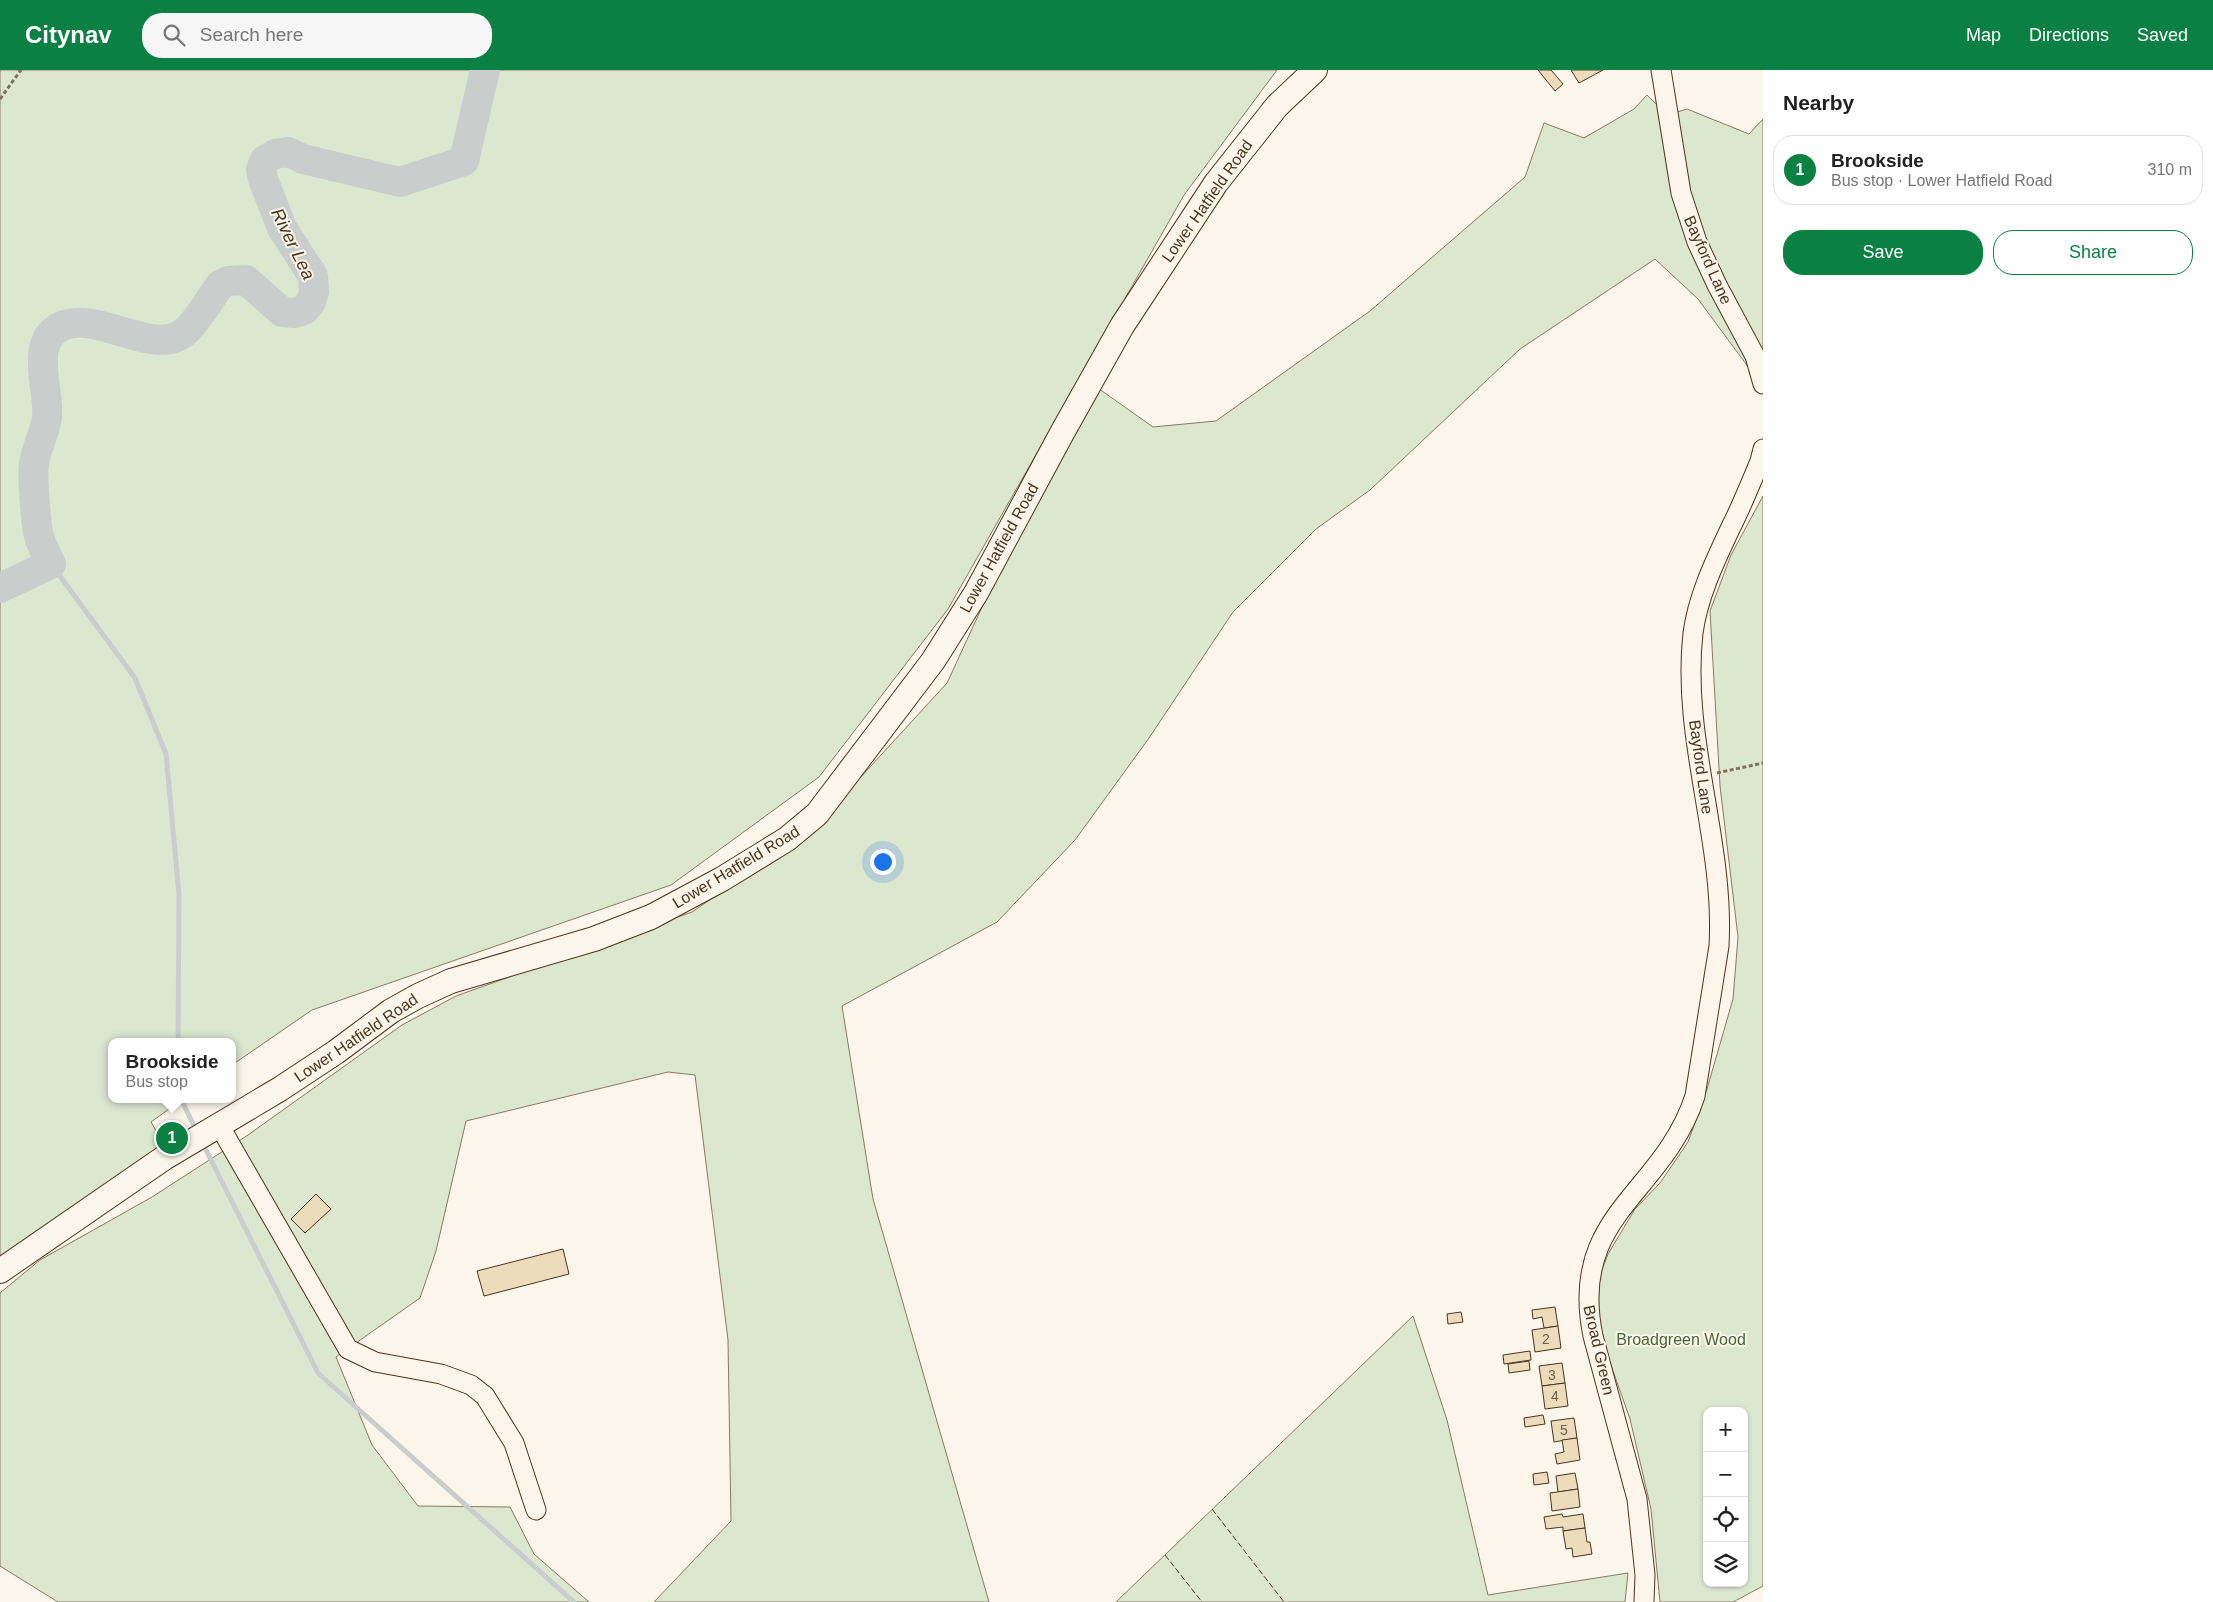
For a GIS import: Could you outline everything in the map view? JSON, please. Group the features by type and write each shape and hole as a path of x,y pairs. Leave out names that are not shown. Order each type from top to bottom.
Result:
{"main road":[{"name":"Lower Hatfield Road","path":"0,1271 164,1158 280,1089 336,1052 391,1011 451,981 594,939 651,917 722,879 778,844 817,814 933,660 976,593 1122,326 1216,183 1277,106 1315,70"}],"street":[{"name":"Bayford Lane","path":"1661,70 1681,193 1697,242 1717,285 1755,356 1763,384"},
{"name":"Bayford Lane","path":"1695,1096 1717,963 1720,923 1717,880 1691,680 1693,632 1698,608 1714,565 1760,461 1763,449"},
{"name":"Broad Green","path":"1644,1602 1644,1574 1637,1500 1588,1314 1588,1282 1597,1247 1604,1234 1617,1213 1673,1144 1695,1096"},
{"path":"219,1125 348,1349 375,1362 441,1374 471,1385 485,1396 514,1443 536,1510"}],"path":[{"path":"0,99 21,70"},
{"path":"1702,776 1763,763"}],"green space":[{"path":"0,70 1277,70 1184,195 948,609 819,777 671,885 312,1010 236,1062 236,1038 108,1038 108,1103 177,1103 151,1122 167,1150 0,1261"},
{"path":"1647,95 1667,115 1687,109 1749,134 1763,119 1763,387 1698,299 1655,259 1520,349 1370,490 1316,529 1233,612 1149,738 1075,840 997,922 842,1006 873,1199 989,1602 654,1602 731,1521 728,1340 695,1075 668,1072 466,1121 436,1251 420,1298 336,1357 372,1445 418,1506 510,1507 534,1554 589,1602 58,1602 0,1566 0,1293 40,1260 152,1197 248,1135 402,1025 456,996 692,912 817,827 947,683 1014,538 1095,386 1153,427 1216,421 1370,311 1525,177 1544,123 1584,138 1634,109"},
{"name":"Broadgreen Wood","path":"1763,496 1763,1586 1733,1602 1660,1602 1651,1509 1630,1419 1597,1326 1595,1288 1608,1254 1635,1209 1660,1183 1688,1142 1707,1089 1733,999 1738,937 1720,786 1710,611 1731,555"},
{"path":"1413,1316 1447,1420 1488,1595 1628,1573 1625,1602 1116,1602"}],"building":[{"path":"1538,70 1551,70 1563,84 1555,91"},
{"path":"1571,70 1603,70 1579,83"},
{"path":"316,1194 331,1209 305,1233 291,1219"},
{"path":"563,1249 569,1274 484,1296 477,1271"},
{"path":"1555,1307 1558,1326 1544,1328 1542,1317 1533,1319 1532,1310"},
{"path":"1461,1312 1463,1322 1448,1324 1447,1314"},
{"path":"1558,1326 1561,1348 1535,1352 1532,1330"},
{"path":"1530,1351 1531,1360 1504,1364 1503,1355"},
{"path":"1529,1361 1530,1370 1509,1373 1508,1364"},
{"path":"1562,1363 1565,1383 1542,1386 1539,1366"},
{"path":"1565,1383 1568,1406 1545,1409 1542,1386"},
{"path":"1543,1415 1545,1424 1525,1427 1524,1418"},
{"path":"1574,1418 1577,1438 1554,1442 1551,1421"},
{"path":"1577,1438 1580,1460 1557,1464 1555,1454 1564,1452 1562,1440"},
{"path":"1547,1472 1549,1483 1534,1485 1533,1474"},
{"path":"1575,1473 1578,1489 1558,1492 1556,1476"},
{"path":"1578,1489 1580,1507 1552,1511 1550,1493"},
{"path":"1562,1514 1563,1517 1583,1514 1585,1528 1563,1531 1563,1527 1546,1529 1544,1517"},
{"path":"1585,1528 1587,1542 1590,1542 1592,1554 1573,1557 1572,1548 1566,1549 1563,1531"}],"waterway":[{"name":"River Lea","path":"0,588 51,564 41,543 38,531 34,470 35,458 47,417 43,354 46,343 52,333 62,326 77,323 93,324 143,338 159,340 173,338 186,331 220,285 228,281 246,280 282,312 295,313 304,310 311,302 314,292 313,276 282,228 263,179 261,169 265,160 275,154 288,152 303,159 400,182 464,161 485,70"},
{"path":"51,564 135,678 166,754 179,895 178,1038"},
{"path":"183,1103 197,1132"},
{"path":"202,1142 318,1373 574,1602"}],"fence":[{"path":"1212,1509 1284,1602"},
{"path":"1165,1555 1202,1602"}],"place":[{"name":"Brookside","path":"172,1138"}]}
